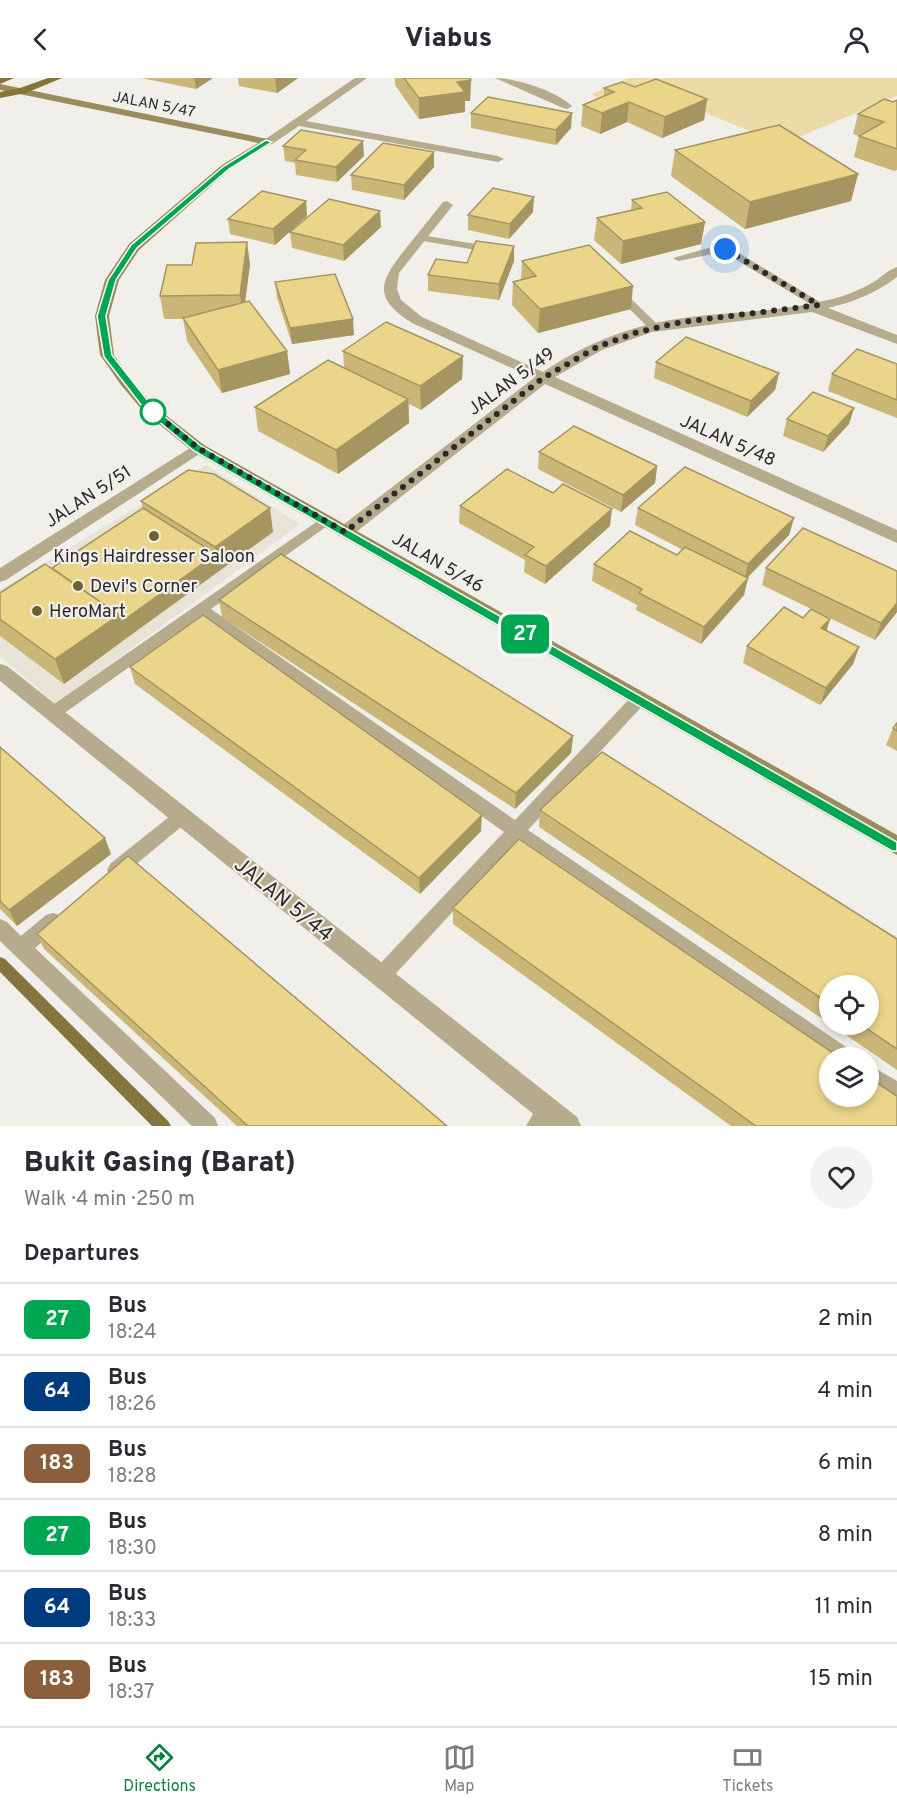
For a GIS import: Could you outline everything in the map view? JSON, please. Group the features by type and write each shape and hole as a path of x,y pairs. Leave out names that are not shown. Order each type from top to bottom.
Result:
{"main road":[{"path":"0,81 9,78"},
{"path":"21,78 21,81 25,83 52,80"},
{"path":"0,88 31,78"},
{"path":"0,96 52,80"}],"street":[{"path":"268,142 362,78"},
{"path":"500,78 537,91 567,106"},
{"name":"JALAN 5/47","path":"0,88 268,142"},
{"name":"JALAN 5/47","path":"0,96 223,140 232,148 226,167"},
{"path":"295,122 498,159"},
{"name":"JALAN 5/46","path":"268,142 226,167 134,247 112,280 102,316 107,355 148,408 198,448 897,846"},
{"path":"421,238 447,205"},
{"name":"JALAN 5/48","path":"421,238 393,273 389,286 392,297 400,310 417,321 897,537"},
{"name":"JALAN 5/49","path":"345,532 543,378 597,347 682,322 815,306 854,298 872,290 897,271"},
{"path":"815,306 897,340"},
{"name":"JALAN 5/51","path":"0,576 198,448"},
{"name":"JALAN 5/44","path":"0,671 381,976 542,1118 568,1126"}],"lane":[{"path":"421,238 509,252"},
{"path":"678,258 715,249 725,249 815,306"},
{"path":"606,280 656,328"},
{"path":"53,713 325,521"},
{"path":"201,609 516,831 829,1047"},
{"path":"381,976 639,699"},
{"path":"98,885 181,817"},
{"path":"21,948 70,907"},
{"path":"0,928 207,1126"},
{"path":"879,1081 897,1093"}],"shaded area":[{"path":"628,78 897,78 897,96 782,144 661,95 600,102 592,94"},
{"path":"206,465 300,524 56,704 0,656 0,590"}],"building":[{"path":"404,78 469,78 471,80 457,82 465,92 419,98"},
{"path":"656,79 707,99 665,117 629,102 602,113 583,105 614,92 604,88 622,82 635,87"},
{"path":"488,97 572,113 556,130 471,113"},
{"path":"884,99 893,102 897,100 897,149 859,136 884,122 858,114"},
{"path":"779,125 858,174 750,202 675,150"},
{"path":"301,130 363,141 336,167 295,160 306,150 283,146"},
{"path":"383,143 434,152 404,185 351,175"},
{"path":"493,188 534,197 510,224 468,215"},
{"path":"262,191 306,201 273,229 228,219"},
{"path":"667,192 705,222 623,241 597,218 642,208 632,200"},
{"path":"329,199 380,211 343,245 290,232"},
{"path":"476,241 514,246 499,284 428,275 436,259 467,263"},
{"path":"247,242 240,295 160,296 167,265 192,265 196,243"},
{"path":"589,245 633,286 540,309 513,282 536,276 522,261"},
{"path":"335,274 353,319 290,328 275,282"},
{"path":"249,301 287,351 218,370 183,318"},
{"path":"386,322 463,356 420,386 343,351"},
{"path":"686,337 779,373 751,401 656,362"},
{"path":"857,349 897,364 897,400 832,374"},
{"path":"328,360 408,399 336,450 255,407"},
{"path":"813,392 854,408 828,436 787,419"},
{"path":"574,426 657,466 623,495 539,452"},
{"path":"685,467 794,518 748,564 638,508"},
{"path":"507,469 553,493 563,484 612,509 546,566 525,555 534,547 460,506"},
{"path":"188,470 214,474 270,508 215,547 141,501"},
{"path":"143,508 216,554 121,622 119,615 52,568"},
{"path":"803,528 897,571 897,603 881,623 766,568"},
{"path":"630,531 677,555 685,547 748,578 704,627 639,593 642,589 594,564"},
{"path":"281,554 573,736 516,793 219,600"},
{"path":"45,564 119,615 55,659 0,619 0,593"},
{"path":"784,607 803,618 811,609 830,619 821,628 859,647 826,688 747,646"},
{"path":"203,615 482,815 419,878 130,667"},
{"path":"0,747 105,838 9,910 0,901"},
{"path":"602,752 897,939 897,1049 876,1035 879,1035 879,975 819,975 819,997 540,810"},
{"path":"519,839 824,1047 819,1047 819,1107 879,1107 879,1084 897,1096 897,1126 756,1126 453,908"},
{"path":"128,856 447,1126 248,1126 37,934"}],"waterway":[{"path":"0,963 163,1126"}],"bus line":[{"name":"27","path":"268,142 226,167 148,234 134,247 112,280 102,316 107,355 148,408 198,448 897,846"}],"place":[{"name":"Kings Hairdresser Saloon","path":"154,536"},
{"name":"Devi's Corner","path":"78,586"},
{"name":"HeroMart","path":"37,611"}],"route":[{"path":"153,412 148,408 198,448 345,532 543,378 597,347 638,332 682,322 819,305 725,249"}]}
